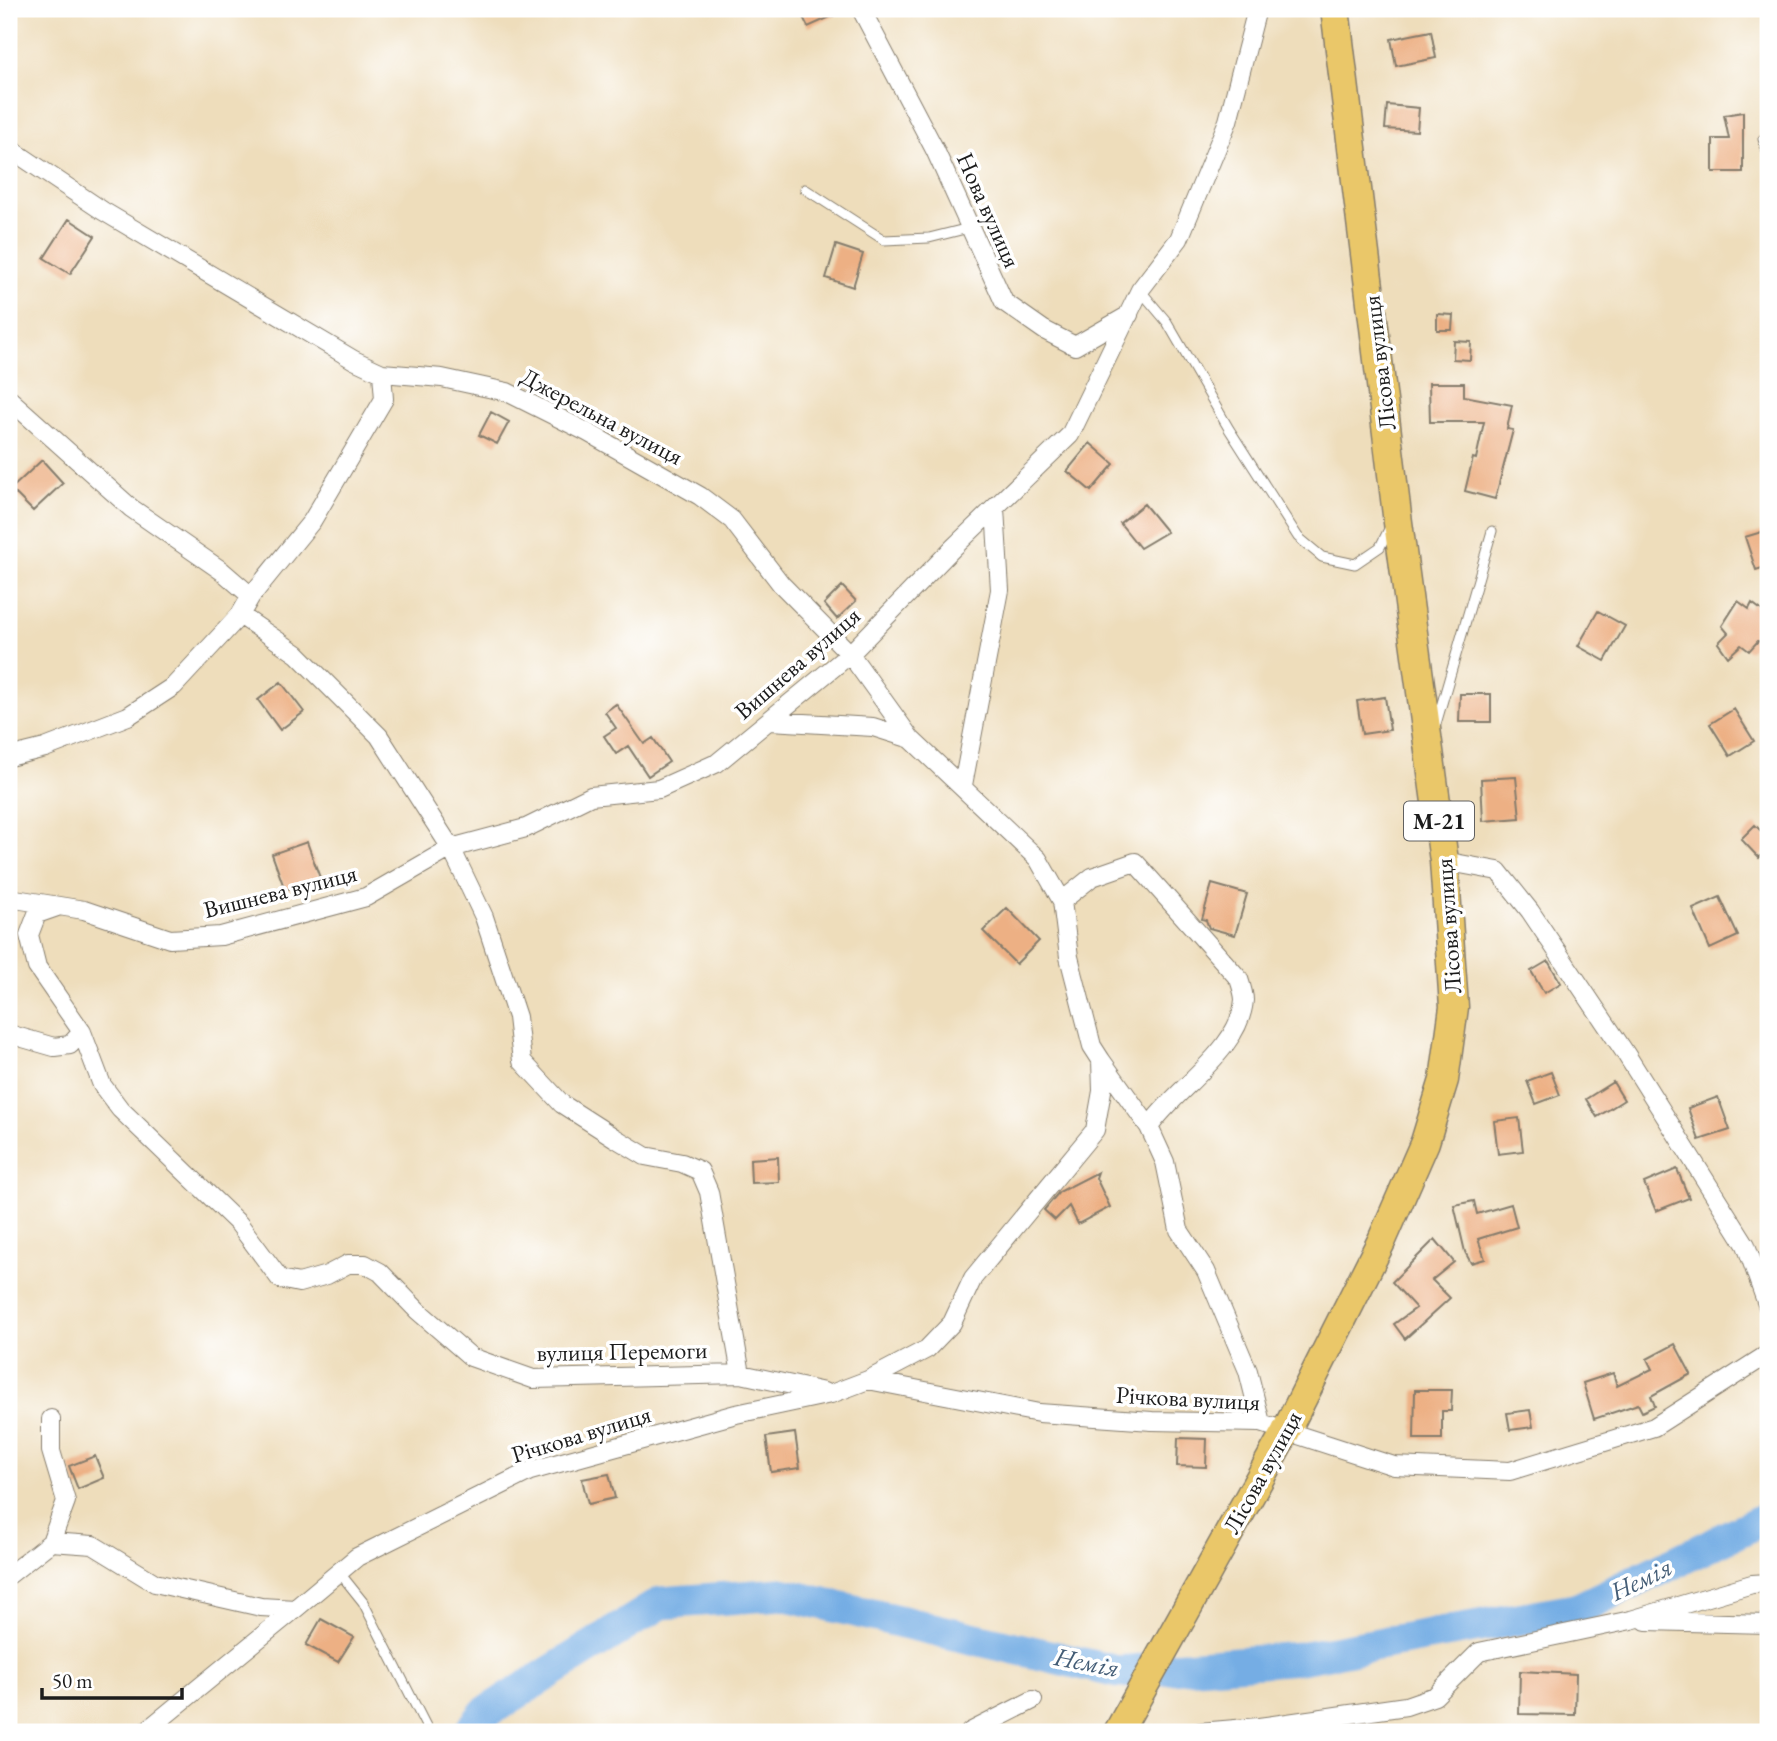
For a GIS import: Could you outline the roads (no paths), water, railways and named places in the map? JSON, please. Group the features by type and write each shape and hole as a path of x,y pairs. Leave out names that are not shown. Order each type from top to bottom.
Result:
{"highway":[{"name":"Лісова вулиця","path":"1118,1732 1201,1582 1273,1428 1382,1240 1424,1142 1444,1080 1454,1007 1444,861 1397,515 1335,9"}],"street":[{"name":"Нова вулиця","path":"861,9 934,150 1003,302 1044,330 1075,346 1129,315"},
{"name":"Вишнева вулиця","path":"9,898 84,910 170,939 221,936 366,897 451,848 526,828 591,796 659,789 717,763 850,654 1070,435 1140,290 1179,239 1228,121 1257,9"},
{"name":"Джерельна вулиця","path":"9,148 115,218 354,360 382,373 442,378 507,392 587,432 700,496 732,520 781,584 850,654 911,739 963,785 1038,859 1062,901 1069,957 1092,1046 1149,1127 1166,1162 1179,1230 1206,1271 1273,1428"},
{"path":"9,757 45,748 128,716 174,687 240,615 251,596 312,521 379,410 384,399 382,373"},
{"path":"9,399 131,508 222,571 251,596"},
{"path":"963,785 1000,590 995,508"},
{"path":"240,615 297,654 379,736 451,848"},
{"name":"Джерельна вулиця","path":"770,721 873,727 911,739"},
{"name":"вулиця Перемоги","path":"451,848 484,917 517,1017 522,1060 562,1104 615,1138 645,1156 682,1163 701,1171 709,1192 741,1374"},
{"path":"1444,861 1498,871 1530,911 1626,1054 1746,1245 1768,1307"},
{"path":"1062,901 1092,877 1135,862 1239,979 1244,1000 1227,1046 1166,1103 1149,1127"},
{"path":"9,1034 54,1047 70,1045 82,1032 37,967 29,935 37,914 57,907"},
{"name":"вулиця Перемоги","path":"82,1032 102,1085 120,1109 239,1224 280,1279 299,1283 327,1275 348,1264 365,1264 380,1272 418,1311 471,1357 500,1370 533,1379 741,1374 831,1394"},
{"name":"Джерельна вулиця","path":"973,1278 1095,1130 1102,1091 1101,1060"},
{"name":"Річкова вулиця","path":"145,1732 357,1557 530,1471 736,1414 831,1394 868,1380 927,1349 952,1323 973,1278"},
{"name":"Річкова вулиця","path":"868,1380 951,1393 1039,1413 1273,1428 1394,1466 1510,1471 1654,1427 1768,1354"},
{"path":"9,1575 51,1542 66,1501 51,1451 51,1419"},
{"path":"51,1542 93,1545 155,1583 261,1607 295,1609"},
{"path":"1200,1732 1259,1727 1406,1706 1435,1696 1479,1652 1631,1620 1752,1584 1768,1583"},
{"path":"1631,1620 1768,1624"},
{"path":"970,1732 1032,1700"}],"lane":[{"path":"1763,139 1768,155"},
{"path":"805,189 884,240 929,238 969,228"},
{"path":"1140,290 1167,322 1229,429 1298,537 1322,557 1355,564 1380,547 1397,515"},
{"path":"1429,745 1454,670 1492,531"},
{"path":"339,1572 363,1602 429,1732"}],"waterway":[{"name":"Немія","path":"470,1732 485,1713 661,1603 782,1594 1118,1672 1300,1658 1580,1608 1768,1517"}]}
